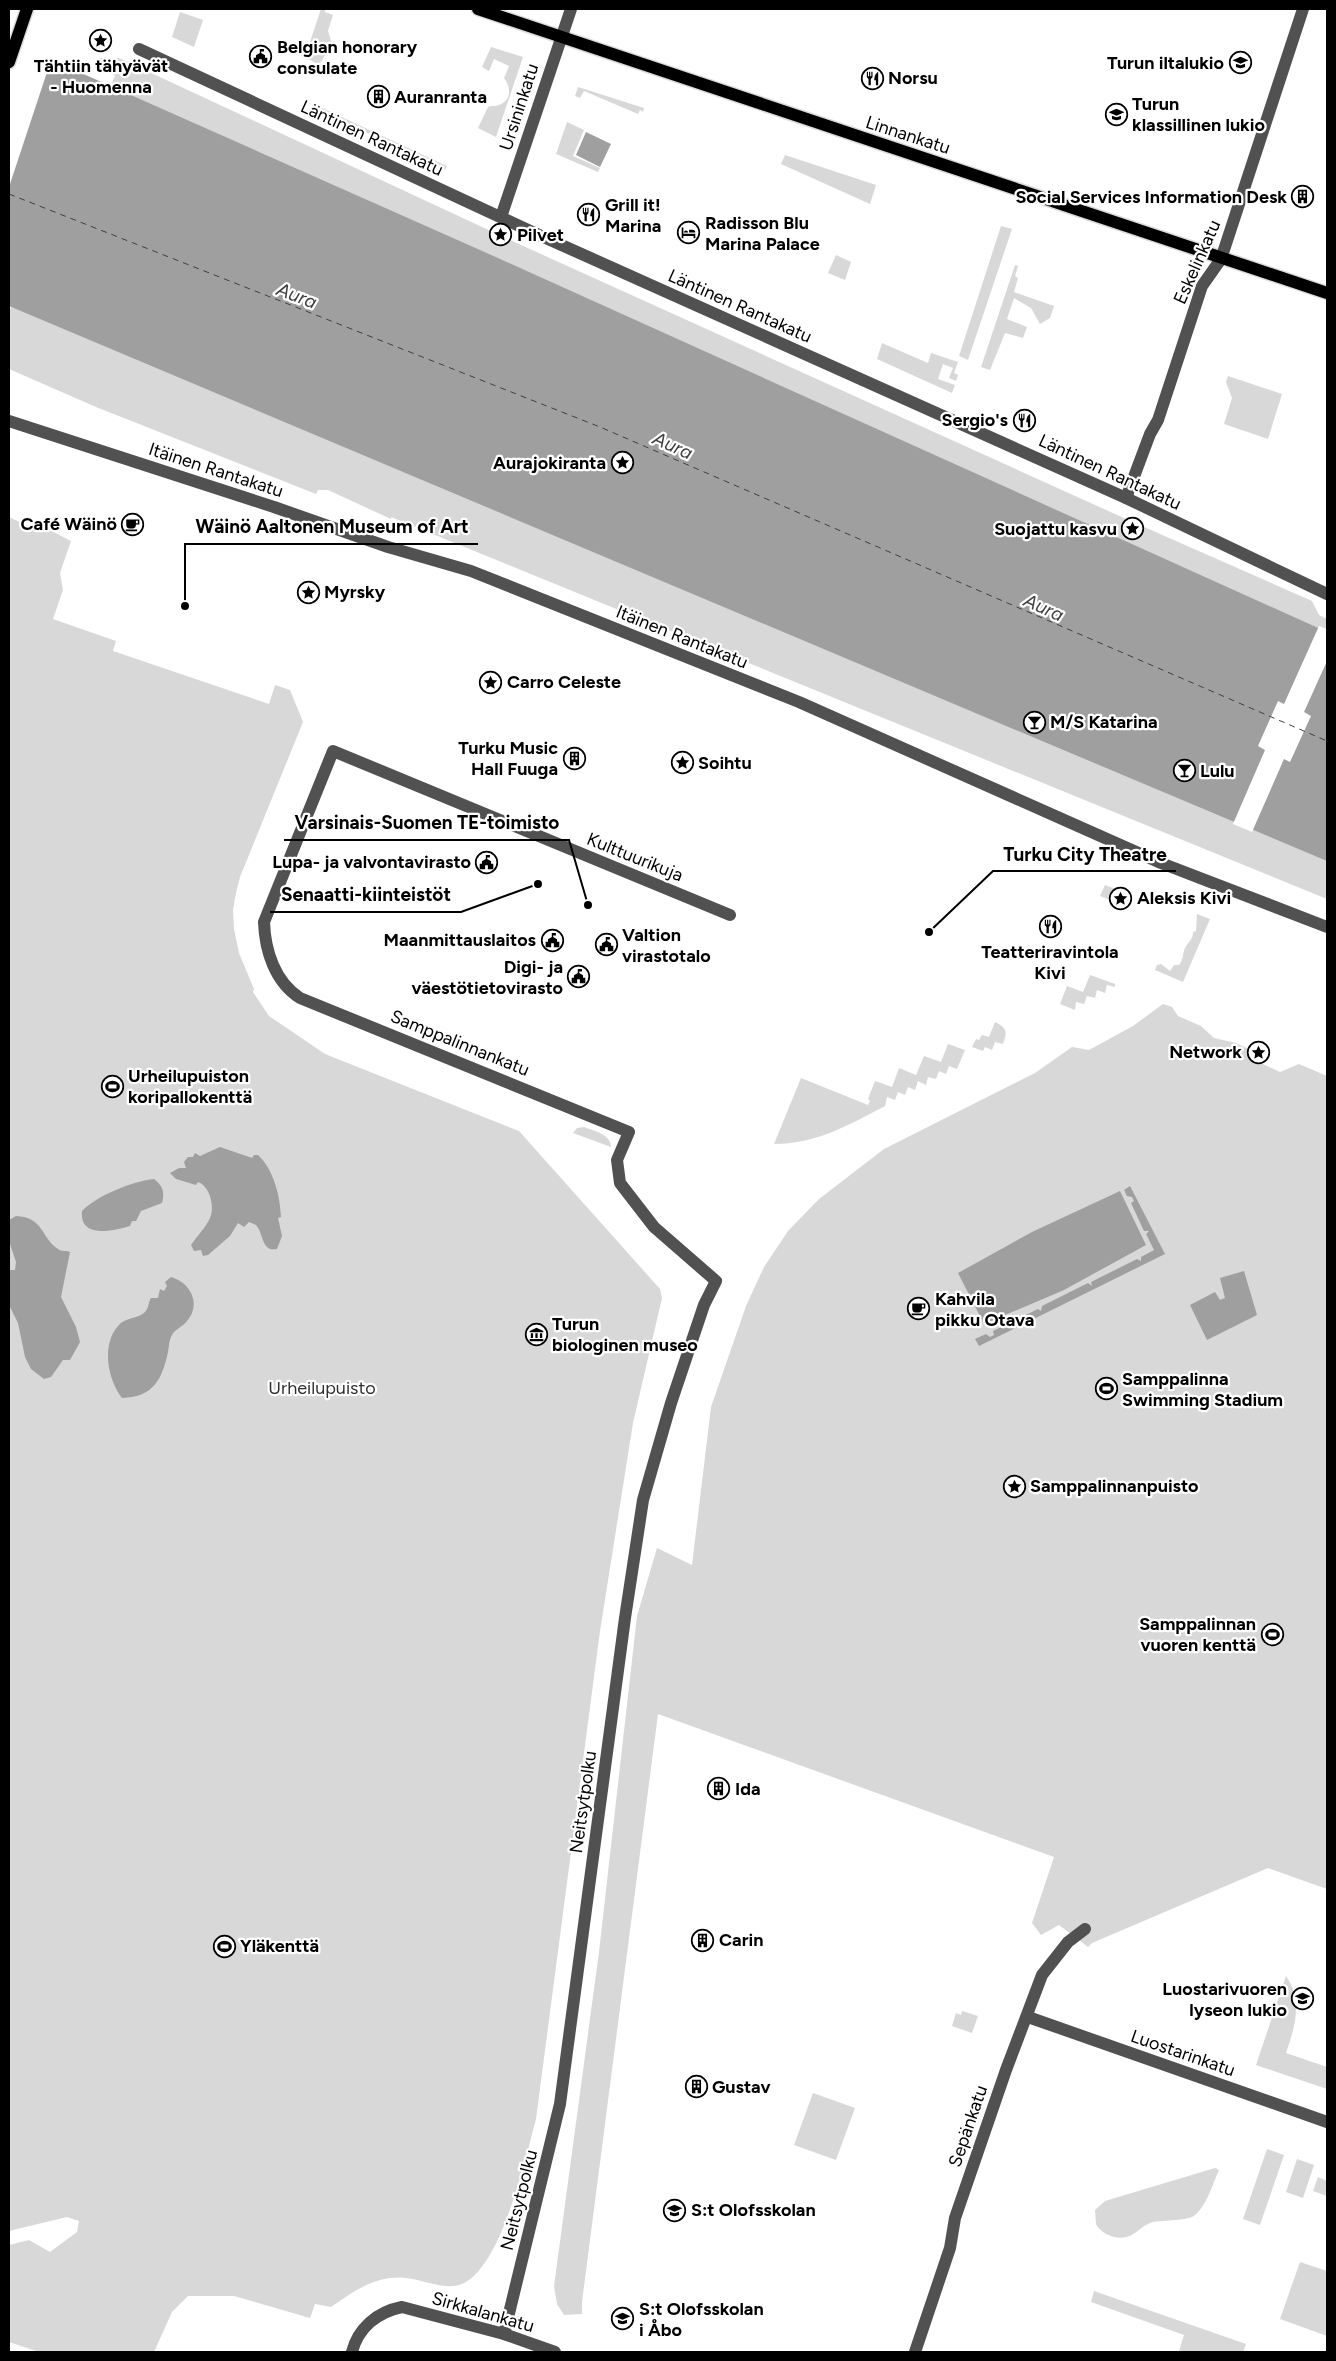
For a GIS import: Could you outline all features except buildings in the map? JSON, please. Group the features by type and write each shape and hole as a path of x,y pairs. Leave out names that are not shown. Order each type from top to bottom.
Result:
{"main road":[{"path":"9,62 26,9"},
{"name":"Linnankatu","path":"478,9 1327,293"}],"street":[{"name":"Ursininkatu","path":"500,218 571,9"},
{"name":"Eskelinkatu","path":"1126,498 1150,434 1158,420 1202,286 1221,259 1303,9"},
{"name":"Läntinen Rantakatu","path":"139,50 500,218 1126,498 1327,594"},
{"name":"Itäinen Rantakatu","path":"9,421 265,504 388,547 471,571 799,702 1161,862 1327,927"},
{"name":"Kulttuurikuja","path":"282,981 269,955 264,937 264,922 333,750 730,915"},
{"name":"Samppalinnankatu","path":"282,981 300,998 629,1132 617,1160 620,1183 654,1227 716,1281"},
{"name":"Neitsytpolku","path":"504,2334 560,2104 625,1618 643,1500 671,1403 704,1305 716,1281"},
{"name":"Sepänkatu","path":"915,2352 950,2248 955,2218 1006,2070 1028,2017 1042,1975 1068,1942 1086,1928"},
{"name":"Luostarinkatu","path":"1028,2017 1327,2122"},
{"name":"Sirkkalankatu","path":"352,2352 354,2343 369,2323 389,2310 402,2307 504,2334 555,2352"}],"green space":[{"path":"321,9 325,9 325,12 333,15 328,31 332,44 319,65 305,57"},
{"path":"180,12 203,20 194,47 172,37"},
{"path":"491,47 523,57 496,137 478,128 488,107 498,106 503,103 509,93 508,85 504,78 509,66 494,59 489,71 482,67"},
{"name":"Aurajokiranta","path":"100,58 119,58 521,245 1126,519 1312,601 1319,615 1327,619 1327,899 391,517 391,519 328,490 318,490 316,494 96,407 9,369 9,312 115,76 98,62"},
{"path":"578,87 644,108 643,112 640,110 638,114 584,91 580,98 575,96"},
{"path":"320,107 447,166 445,170 319,110"},
{"path":"567,122 584,130 573,156 600,168 598,172 556,154"},
{"path":"785,155 876,185 870,204 781,164"},
{"path":"1001,226 1012,229 968,360 959,356"},
{"path":"836,255 851,262 845,280 828,273"},
{"path":"1015,265 1018,266 1015,276 1018,278 1014,292 1054,306 1050,318 1040,324 1031,308 1014,298 1007,319 1027,327 1023,338 1005,333 990,370 981,367"},
{"path":"882,343 928,363 931,353 958,362 954,373 958,375 956,381 949,378 953,368 943,364 938,379 955,385 952,393 877,359"},
{"path":"1228,376 1282,394 1268,439 1224,424 1232,398 1226,382"},
{"name":"Urheilupuisto","path":"9,517 26,525 42,526 71,541 60,573 63,590 53,619 116,641 113,651 269,704 275,685 290,690 303,722 240,877 233,910 234,929 239,953 254,989 253,992 269,1016 325,1054 519,1131 660,1289 662,1298 633,1423 600,1631 536,2119 518,2187 497,2241 484,2263 470,2279 454,2286 439,2285 401,2277 379,2280 360,2288 331,2307 315,2304 310,2318 234,2296 188,2296 172,2312 154,2352 39,2352 9,2342 9,2245 29,2240 50,2252 77,2232 79,2221 67,2217 9,2231"},
{"path":"1105,885 1131,895 1126,907 1100,896"},
{"path":"1197,914 1210,919 1183,982 1155,970 1157,965 1161,964 1170,971 1174,965 1179,965 1182,961 1185,948 1193,932 1196,931"},
{"path":"1090,975 1115,984 1115,987 1107,985 1105,993 1097,990 1095,998 1087,996 1084,1004 1076,1002 1075,1010 1060,1004 1067,986 1083,992"},
{"name":"Samppalinnanpuisto","path":"1163,1004 1172,1007 1178,1016 1201,1026 1214,1038 1236,1043 1253,1051 1263,1064 1280,1072 1299,1064 1327,1076 1327,1889 1268,1868 1092,1943 1088,1947 1059,1925 1041,1935 1032,1923 1054,1857 658,1714 582,2302 582,2314 564,2315 557,2304 554,2286 599,1952 637,1616 657,1548 692,1565 711,1407 746,1306 764,1267 788,1231 819,1199 884,1149 1035,1073 1072,1047 1089,1050 1133,1026"},
{"path":"995,1022 1002,1026 1005,1031 1003,1044 995,1042 992,1050 985,1047 983,1051 972,1047 976,1039 979,1040 982,1035 989,1037"},
{"path":"948,1044 965,1050 957,1069 949,1066 946,1074 939,1071 936,1079 928,1077 926,1085 918,1081 915,1090 908,1087 905,1095 898,1092 895,1100 887,1097 885,1106 832,1132 804,1141 774,1144 801,1078 868,1105 870,1101 868,1099 875,1081 892,1087 899,1068 916,1075 924,1056 941,1062"},
{"path":"584,1127 605,1136 611,1147 573,1133 577,1128"},
{"path":"1286,1976 1294,1995 1296,2014 1286,2053 1327,2067 1327,2089 1256,2065"},
{"path":"962,2011 978,2016 972,2033 952,2026 956,2013 961,2015"},
{"path":"813,2093 855,2108 836,2160 794,2145"},
{"path":"1267,2149 1284,2155 1260,2225 1243,2219"},
{"path":"1297,2159 1314,2165 1303,2198 1286,2192"},
{"path":"1215,2168 1219,2170 1209,2194 1203,2206 1192,2217 1153,2222 1123,2238 1107,2235 1096,2224 1095,2210 1105,2201"},
{"path":"1318,2177 1327,2181 1327,2196 1313,2191"},
{"path":"1300,2262 1327,2271 1327,2336 1280,2319"},
{"path":"1094,2291 1246,2344 1243,2352 1179,2351 1184,2335 1091,2302"}],"water":[{"name":"Aurajokiranta","path":"9,41 489,254 1327,632 1327,861 9,306"},
{"path":"586,132 611,144 600,167 576,155"},
{"path":"220,1147 252,1158 254,1155 258,1155 268,1168 278,1192 281,1217 278,1218 282,1236 277,1249 268,1248 259,1229 256,1225 249,1222 244,1227 238,1223 230,1236 208,1255 203,1256 201,1250 194,1251 191,1245 210,1218 212,1203 206,1188 202,1184 198,1182 196,1185 176,1179 170,1173 179,1168 186,1168 184,1162 188,1157 193,1157 195,1153 200,1156"},
{"path":"154,1179 162,1190 162,1203 141,1211 136,1221 132,1221 130,1226 115,1230 99,1231 86,1226 82,1211 88,1205 115,1190"},
{"path":"1130,1186 1165,1254 979,1346 975,1339 986,1334 990,1337 994,1335 993,1331 1038,1309 1041,1311 1042,1306 1088,1283 1092,1286 1091,1282 1137,1259 1141,1261 1141,1257 1154,1250 1146,1234 1149,1231 1144,1231 1131,1203 1134,1201 1132,1197 1127,1196 1124,1190"},
{"path":"1120,1191 1146,1245 1064,1290 984,1324 958,1273 1032,1232"},
{"path":"16,1216 32,1220 59,1250 70,1252 61,1297 76,1327 80,1342 70,1360 63,1360 51,1377 44,1379 31,1369 25,1357 18,1323 9,1305 9,1270 15,1270 16,1262 9,1241 9,1220"},
{"path":"1244,1271 1257,1315 1207,1340 1190,1305 1215,1292 1220,1300 1225,1298 1220,1278"},
{"path":"171,1277 184,1284 192,1294 194,1308 185,1323 172,1334 163,1370 155,1385 142,1394 122,1398 117,1391 110,1372 108,1362 109,1343 118,1326 128,1319 145,1312 151,1298 158,1298 160,1289 164,1291 167,1286 165,1282"}],"pier":[{"path":"9,39 52,57 9,187"},
{"path":"1319,626 1327,629 1327,661 1304,712 1311,716 1290,762 1284,759 1252,832 1233,824 1265,750 1258,746 1278,701 1284,704"}],"ferry route":[{"path":"9,194 600,427 1327,741"}],"place":[{"name":"Tähtiin tähyävät - Huomenna","path":"101,41"},
{"name":"Belgian honorary consulate","path":"261,57"},
{"name":"Turun iltalukio","path":"1240,63"},
{"name":"Norsu","path":"872,78"},
{"name":"Auranranta","path":"378,97"},
{"name":"Turun klassillinen lukio","path":"1116,114"},
{"name":"Social Services Information Desk","path":"1303,197"},
{"name":"Grill it! Marina","path":"589,215"},
{"name":"Radisson Blu Marina Palace","path":"689,233"},
{"name":"Pilvet","path":"501,235"},
{"name":"Sergio's","path":"1024,420"},
{"name":"Aurajokiranta","path":"622,463"},
{"name":"Café Wäinö","path":"133,524"},
{"name":"Suojattu kasvu","path":"1133,529"},
{"name":"Myrsky","path":"308,592"},
{"name":"Wäinö Aaltonen Museum of Art","path":"185,606"},
{"name":"Carro Celeste","path":"491,682"},
{"name":"M/S Katarina","path":"1034,722"},
{"name":"Turku Music Hall Fuuga","path":"574,758"},
{"name":"Soihtu","path":"682,763"},
{"name":"Lulu","path":"1184,771"},
{"name":"Lupa- ja valvontavirasto","path":"487,862"},
{"name":"Senaatti-kiinteistöt","path":"538,884"},
{"name":"Aleksis Kivi","path":"1121,898"},
{"name":"Varsinais-Suomen TE-toimisto","path":"588,905"},
{"name":"Teatteriravintola Kivi","path":"1050,927"},
{"name":"Turku City Theatre","path":"929,932"},
{"name":"Maanmittauslaitos","path":"552,940"},
{"name":"Valtion virastotalo","path":"606,945"},
{"name":"Digi- ja väestötietovirasto","path":"579,977"},
{"name":"Network","path":"1258,1052"},
{"name":"Urheilupuiston koripallokenttä","path":"112,1086"},
{"name":"Kahvila pikku Otava","path":"919,1309"},
{"name":"Turun biologinen museo","path":"536,1334"},
{"name":"Samppalinna Swimming Stadium","path":"1106,1389"},
{"name":"Samppalinnanpuisto","path":"1014,1486"},
{"name":"Samppalinnan vuoren kenttä","path":"1272,1634"},
{"name":"Ida","path":"719,1789"},
{"name":"Carin","path":"703,1940"},
{"name":"Yläkenttä","path":"224,1946"},
{"name":"Luostarivuoren lyseon lukio","path":"1303,1999"},
{"name":"Gustav","path":"696,2087"},
{"name":"S:t Olofsskolan","path":"675,2210"},
{"name":"S:t Olofsskolan i Åbo","path":"623,2319"}],"water label":[{"name":"Aura","path":"297,295"},
{"name":"Aura","path":"673,445"},
{"name":"Aura","path":"1044,607"}]}
